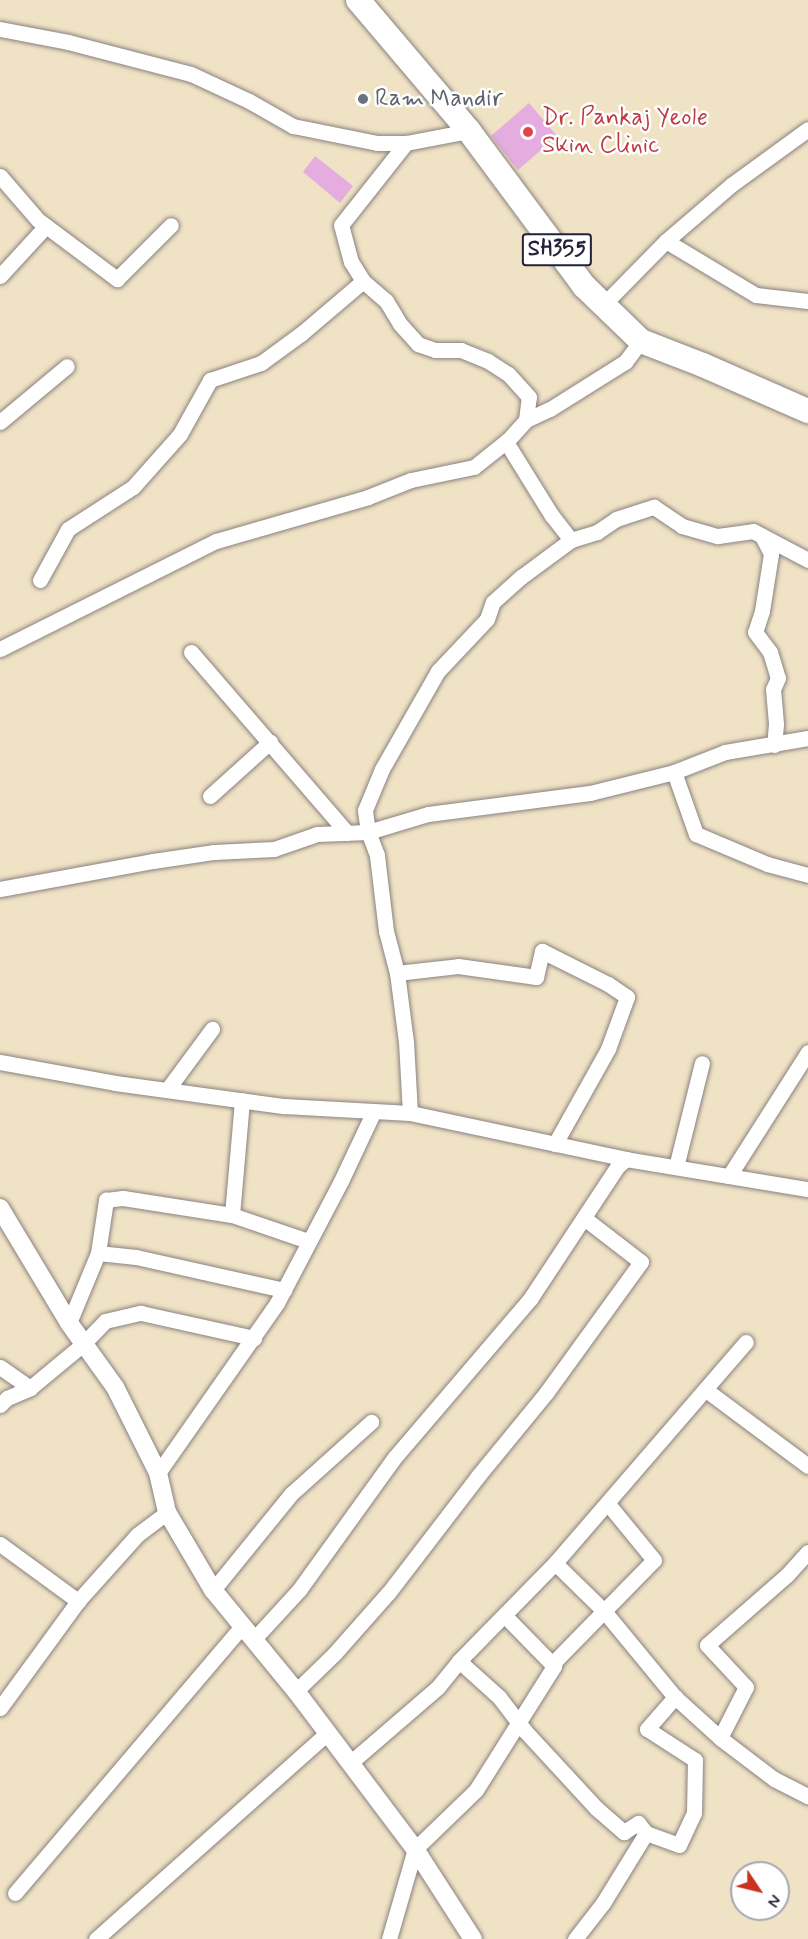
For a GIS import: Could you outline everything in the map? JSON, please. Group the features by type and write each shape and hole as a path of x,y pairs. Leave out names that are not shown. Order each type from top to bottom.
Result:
{"main road":[{"name":"SH355","path":"358,0 469,131 584,286 641,341 808,410"}],"street":[{"path":"0,29 68,42 191,74 249,101 293,126 377,143 406,143 469,131"},
{"path":"603,305 666,241 731,185 808,129"},
{"path":"406,143 341,225 351,262 363,281 386,301 400,324 418,344 435,350 461,350 488,361 508,374 529,397 526,420"},
{"path":"0,176 46,226 117,279 171,225"},
{"path":"0,276 46,226"},
{"path":"666,241 756,295 808,301"},
{"path":"40,580 68,529 134,487 180,434 210,380 261,363 302,333 363,281"},
{"path":"0,649 216,541 368,497 411,480 474,467 508,440 526,420 550,409 625,362 641,341"},
{"path":"0,422 67,366"},
{"path":"508,440 552,516 571,540"},
{"path":"410,1113 406,1042 397,973 386,931 377,855 368,832 365,810 382,769 438,671 487,619 493,602 521,577 571,540 597,532 616,519 654,507 682,526 718,536 753,531 808,560"},
{"path":"762,536 771,554 762,611 755,632 770,652 778,678 773,689 776,724 774,745"},
{"path":"191,652 347,833"},
{"path":"0,889 214,852 274,849 317,834 368,832 428,814 590,794 674,772 725,752 808,738"},
{"path":"210,796 270,742"},
{"path":"674,772 696,834 767,864 808,874"},
{"path":"397,973 458,966 536,977 542,951 608,984 627,997 608,1049 555,1144"},
{"path":"167,1090 212,1029"},
{"path":"729,1176 808,1052"},
{"path":"0,1062 167,1090 284,1106 410,1113 626,1159 808,1189"},
{"path":"676,1167 702,1063"},
{"path":"232,1215 242,1100"},
{"path":"158,1473 254,1338 284,1290 308,1241 342,1181 374,1111"},
{"path":"15,1893 248,1633 299,1590 395,1457 530,1299 617,1167 626,1159"},
{"path":"69,1323 98,1253 106,1200 123,1198 232,1215 308,1241"},
{"path":"0,1208 69,1323 115,1387 158,1473 167,1512 213,1590 296,1691 415,1849 473,1939"},
{"path":"296,1691 335,1653 389,1592 478,1476 546,1393 641,1262 584,1218"},
{"path":"98,1253 147,1259 284,1290"},
{"path":"0,1405 7,1398 30,1388 83,1344 105,1321 141,1313 254,1338"},
{"path":"350,1763 438,1687 459,1661 555,1563 747,1342"},
{"path":"0,1367 30,1388"},
{"path":"706,1390 808,1466"},
{"path":"213,1590 291,1494 371,1422"},
{"path":"389,1939 415,1849 476,1790 555,1662 654,1560 608,1504"},
{"path":"3,1698 78,1601 137,1535 167,1512"},
{"path":"0,1544 78,1601"},
{"path":"720,1738 746,1687 707,1645 787,1575 808,1552"},
{"path":"555,1563 604,1611 675,1697 720,1738 774,1779 808,1796"},
{"path":"505,1616 554,1666"},
{"path":"459,1661 499,1697 517,1721 624,1832 638,1823 646,1833 679,1845 694,1813 695,1760 647,1729 675,1697"},
{"path":"96,1939 327,1733"},
{"path":"575,1939 603,1903 646,1833"}],"building":[{"path":"529,103 557,136 518,170 491,136"},
{"path":"315,156 353,186 340,203 303,172"}],"place":[{"name":"Ram Mandir","path":"363,99"},
{"name":"Dr. Pankaj Yeole Skin Clinic","path":"528,132"}]}
